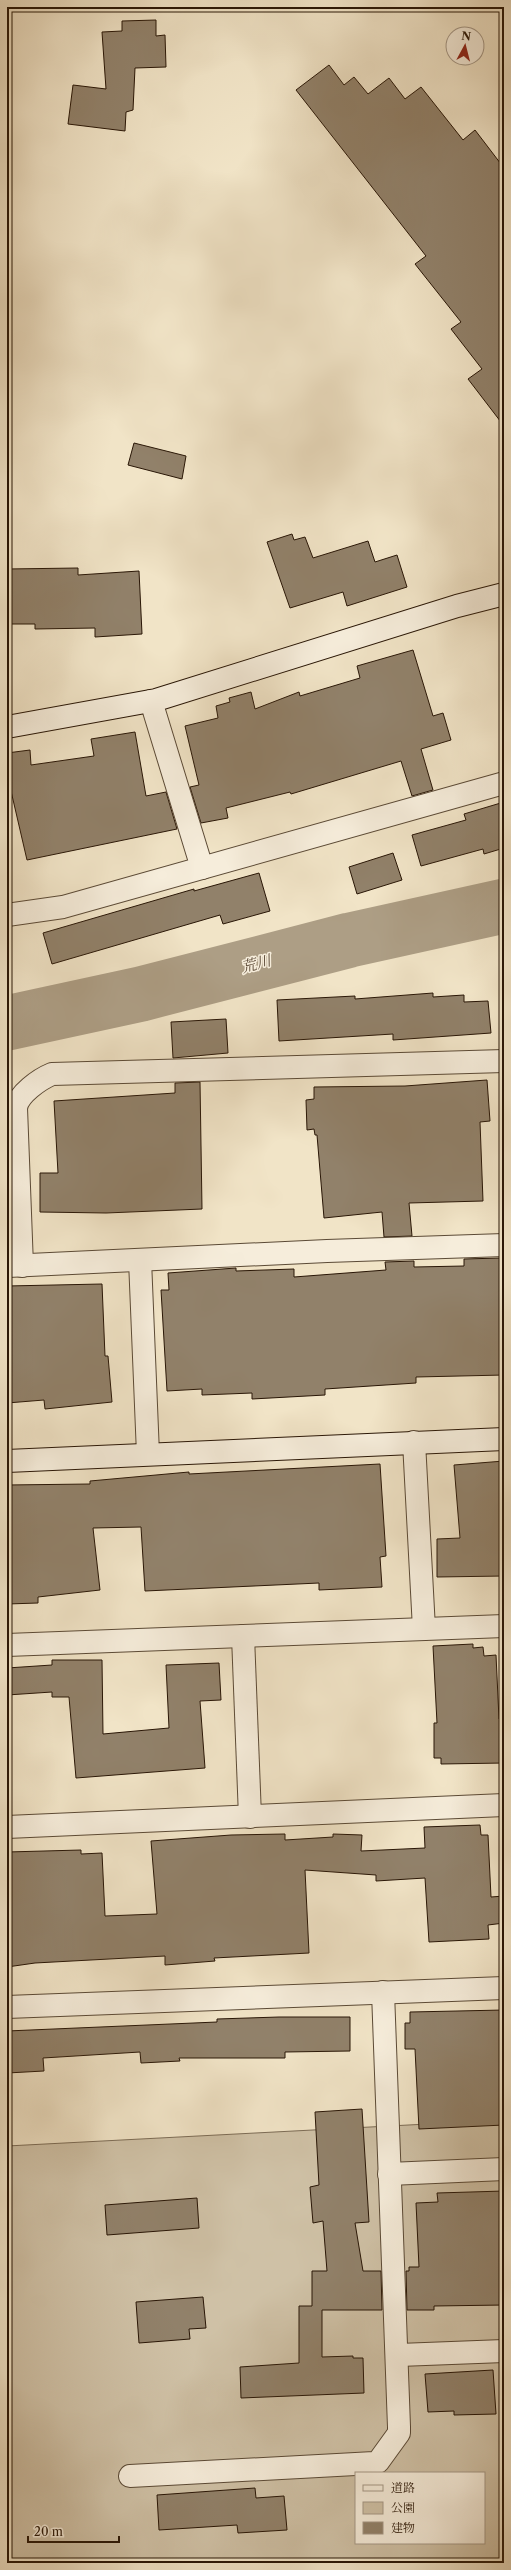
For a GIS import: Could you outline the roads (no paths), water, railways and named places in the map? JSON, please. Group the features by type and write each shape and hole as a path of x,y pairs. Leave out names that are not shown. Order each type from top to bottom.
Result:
{"street":[{"path":"7,727 151,701 456,606 504,594"},
{"path":"151,701 202,868"},
{"path":"7,915 63,907 504,783"},
{"path":"504,1061 52,1074 41,1079 17,1102 15,1266 504,1245"},
{"path":"140,1260 148,1454"},
{"path":"7,1461 504,1439"},
{"path":"414,1442 424,1629"},
{"path":"7,1645 504,1626"},
{"path":"243,1636 250,1817"},
{"path":"7,1827 504,1805"},
{"path":"7,2007 504,1988"},
{"path":"130,2476 378,2462 399,2433 398,2355 389,2174 383,1992"},
{"path":"389,2174 504,2169"},
{"path":"398,2355 504,2351"}],"waterway":[{"name":"荒川","path":"7,1023 141,994 350,940 504,906"}]}
